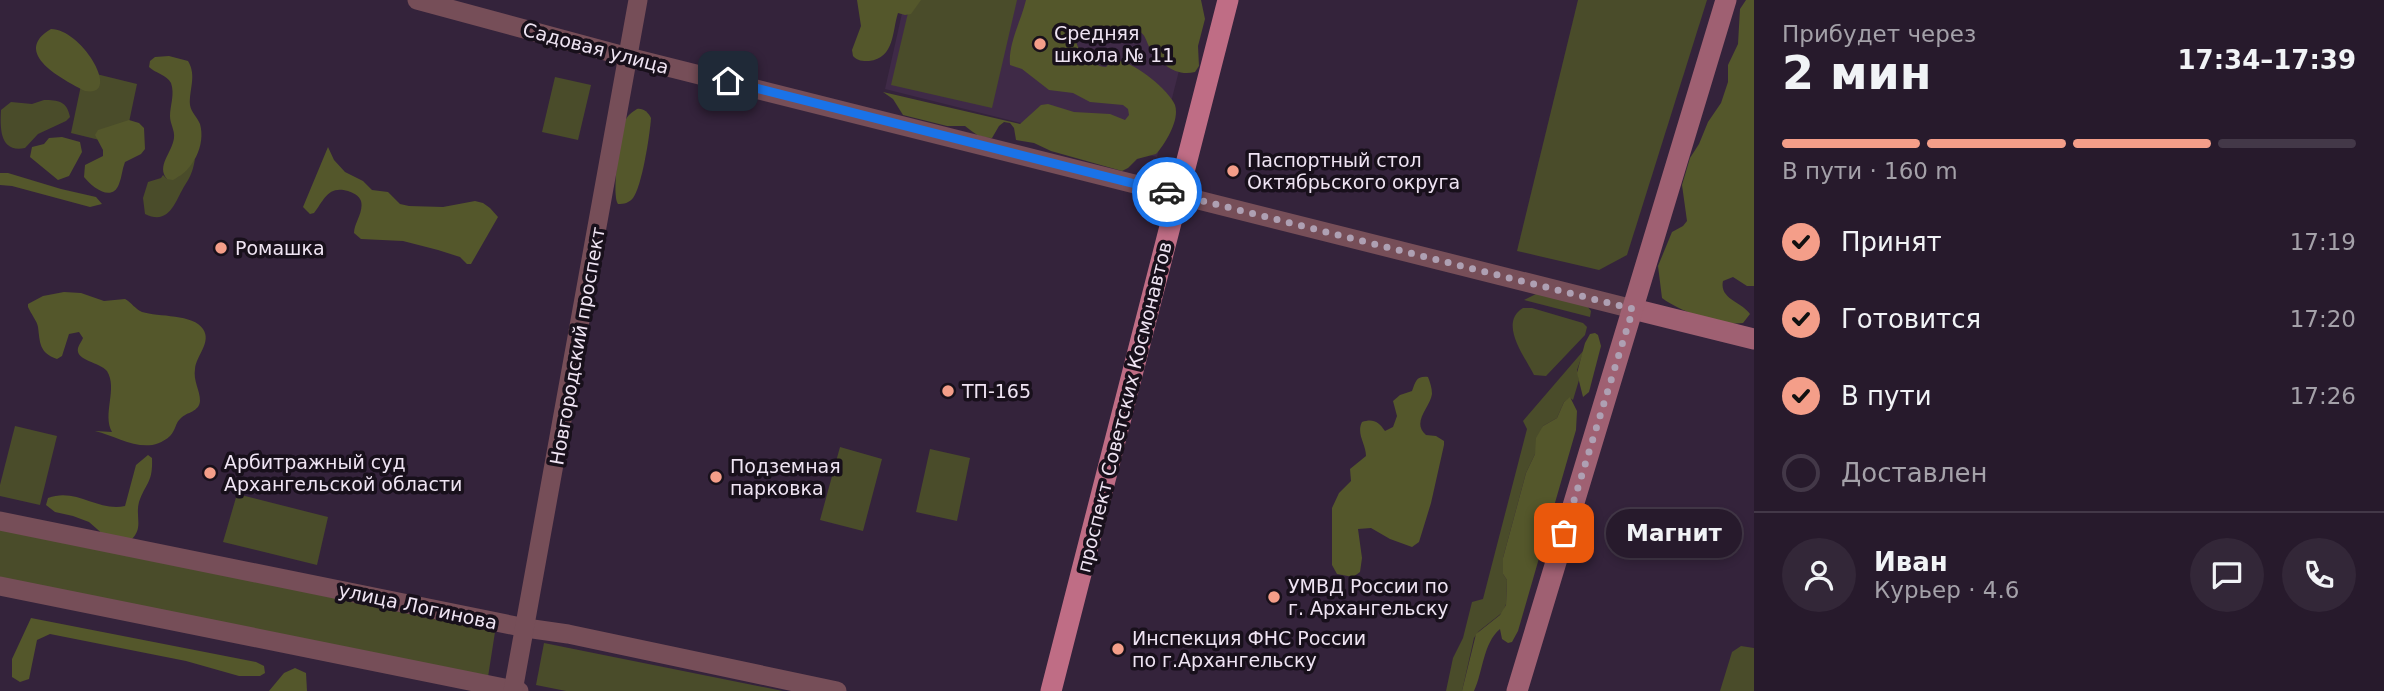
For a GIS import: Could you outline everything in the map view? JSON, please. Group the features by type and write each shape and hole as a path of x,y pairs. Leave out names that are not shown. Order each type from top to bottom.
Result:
{"main road":[{"name":"проспект Советских Космонавтов","path":"1051,691 1228,0"},
{"path":"1517,691 1726,0"},
{"name":"Садовая улица","path":"1633,309 1754,339"}],"street":[{"name":"Садовая улица","path":"416,0 628,57 1633,309"},
{"name":"Новгородский проспект","path":"515,691 638,0"},
{"name":"улица Логинова","path":"0,521 526,628 568,634 837,691"},
{"path":"0,586 515,691"}],"shaded area":[{"name":"Средняя школа № 11","path":"905,0 1197,0 1157,157 885,89"}],"green space":[{"path":"857,0 921,0 911,14 898,13 888,49 884,55 869,61 853,56 852,50 861,26"},
{"path":"911,0 1017,0 992,108 891,85"},
{"path":"1026,0 1201,0 1205,19 1198,46 1199,66 1195,72 1175,71 1163,64 1141,32 1130,29 1106,33 1088,27 1076,29 1079,49 1093,63 1106,67 1116,61 1127,63 1151,78 1172,99 1176,111 1174,124 1156,154 1137,159 1122,171 1051,151 1034,143 1016,140 1014,128 1010,123 1004,122 992,138 987,138 977,135 965,126 947,126 903,115 893,99 883,92 1020,124 1041,105 1048,104 1074,112 1110,114 1125,120 1129,115 1128,109 1123,105 1090,102 1073,93 1049,90 1022,69 1010,65 1013,41"},
{"path":"1578,0 1707,0 1627,255 1599,270 1517,251"},
{"path":"1746,0 1754,0 1754,286 1747,286 1733,277 1723,281 1724,292 1750,314 1743,323 1733,323 1701,317 1662,298 1658,266 1672,232 1687,221 1682,185 1690,158 1721,103 1728,82 1728,65 1738,44 1740,9"},
{"path":"51,29 63,32 85,50 99,74 100,84 96,90 85,91 65,80 38,56 36,47 40,38"},
{"path":"169,56 188,61 191,67 190,105 201,132 199,149 192,164 173,180 167,179 163,169 174,138 170,116 172,87 167,78 149,67 150,61 155,57"},
{"path":"84,71 137,84 124,146 71,133"},
{"path":"555,77 591,85 578,140 542,132"},
{"path":"44,100 61,102 70,117 38,134 25,148 11,147 3,138 1,110 11,102 32,104"},
{"path":"637,109 645,111 651,118 645,160 633,198 618,204 615,189 623,128 626,119"},
{"path":"129,120 144,128 145,149 125,162 116,190 107,193 84,177 85,165 103,156 103,150 95,135 98,130"},
{"path":"62,137 80,142 82,152 69,176 58,180 30,157 32,147 44,144 49,138"},
{"path":"328,147 334,160 345,172 363,181 372,190 388,192 400,204 443,207 475,201 490,208 498,217 471,264 467,264 460,257 403,241 361,239 354,233 361,201 348,191 331,192 314,213 310,214 303,207"},
{"path":"195,159 193,170 171,210 160,217 145,214 143,198 148,182 163,175 167,179 178,177"},
{"path":"0,173 96,197 102,204 90,207 0,185"},
{"path":"64,292 81,293 104,301 125,299 142,312 184,318 203,329 206,339 195,373 199,405 179,420 170,436 152,445 143,445 95,431 112,432 109,425 111,386 107,371 80,356 78,348 83,338 79,332 69,334 62,356 57,359 47,354 28,307 28,304 43,296"},
{"path":"1538,293 1587,306 1591,311 1590,317 1524,300"},
{"path":"1523,308 1532,308 1583,323 1587,327 1585,335 1546,376 1534,375 1516,340 1513,322 1516,314"},
{"path":"1590,334 1598,335 1601,346 1589,392 1583,397 1577,373"},
{"path":"1584,350 1577,370 1579,380 1573,400 1570,398 1564,402 1557,418 1543,426 1526,473 1503,558 1503,574 1507,580 1503,612 1474,638 1462,691 1446,691 1453,658 1463,638 1472,602 1483,599 1527,429 1523,421"},
{"path":"1428,377 1432,394 1420,425 1426,435 1436,436 1444,441 1444,445 1419,542 1412,547 1371,528 1358,529 1362,558 1360,572 1353,577 1337,574 1332,565 1332,508 1339,493 1351,481 1350,469 1366,456 1360,426 1362,422 1369,420 1380,425 1385,431 1393,427 1397,416 1393,401 1412,391 1419,378"},
{"path":"1570,397 1577,411 1576,430 1518,631 1512,642 1508,643 1502,639 1500,629 1494,635 1474,691 1462,691 1476,634 1500,615 1506,605 1507,580 1503,574 1503,558 1526,473 1535,454 1536,438 1543,426 1557,418 1564,402"},
{"path":"15,426 57,436 40,505 0,496 0,485"},
{"path":"840,447 882,459 863,531 820,520"},
{"path":"930,449 970,458 957,521 916,512"},
{"path":"148,455 152,458 151,473 139,502 138,527 131,540 105,536 89,522 55,512 46,505 48,498 68,495 106,506 125,506 136,465"},
{"path":"237,494 328,517 317,565 223,542"},
{"path":"0,527 495,632 488,677 0,579"},
{"path":"31,618 256,662 264,666 265,673 260,676 239,676 186,661 50,634 37,640 29,679 20,682 12,677 12,659"},
{"path":"544,643 783,691 566,691 536,685"},
{"path":"1741,646 1754,648 1754,691 1720,691 1732,652"},
{"path":"295,668 306,673 307,691 269,691 284,673"}],"way so far":[{"path":"1167,192 1633,309 1564,533"}],"place":[{"name":"Средняя школа № 11","path":"1040,44"},
{"name":"Паспортный стол Октябрьского округа","path":"1233,171"},
{"name":"Ромашка","path":"221,248"},
{"name":"ТП-165","path":"948,391"},
{"name":"Арбитражный суд Архангельской области","path":"210,473"},
{"name":"Подземная парковка","path":"716,477"},
{"name":"Магнит","path":"1564,533"},
{"name":"УМВД России по г. Архангельску","path":"1274,597"},
{"name":"Инспекция ФНС России по г.Архангельску","path":"1118,649"}],"route":[{"path":"728,81 1167,192"}]}
